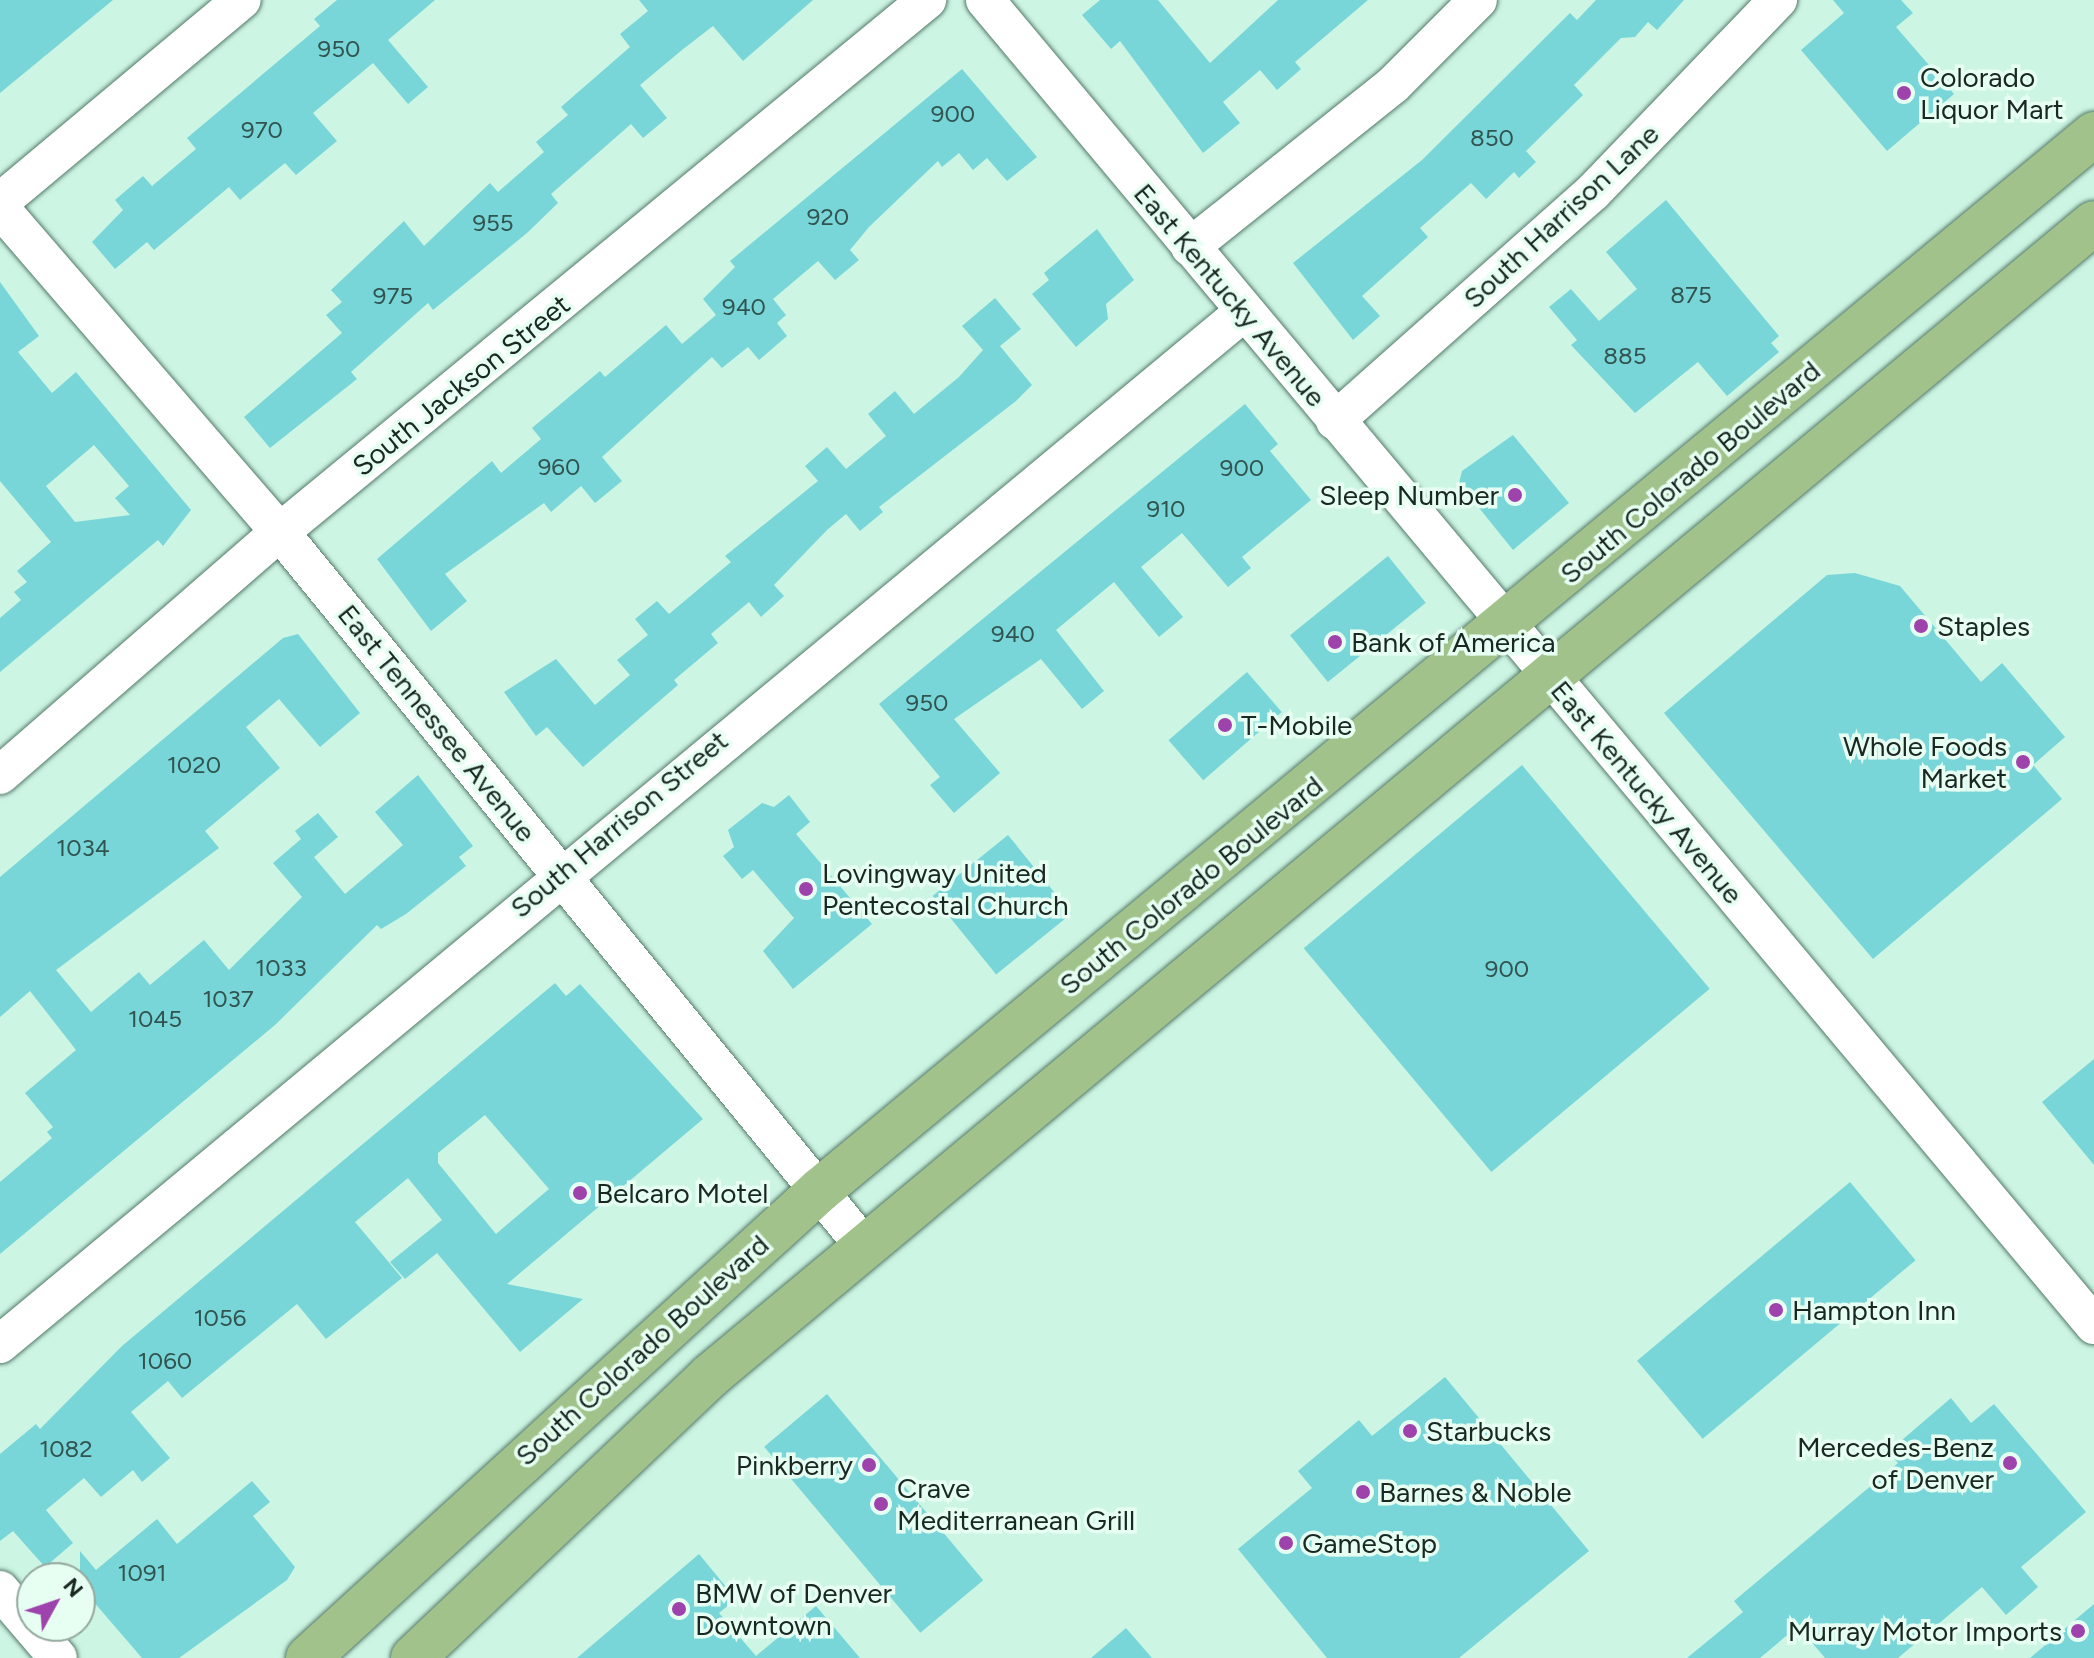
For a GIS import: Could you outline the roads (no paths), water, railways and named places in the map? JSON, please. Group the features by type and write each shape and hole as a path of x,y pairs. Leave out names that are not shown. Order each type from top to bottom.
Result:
{"main road":[{"name":"South Colorado Boulevard","path":"308,1658 820,1190 2094,134"},
{"path":"413,1658 710,1376 2094,223"}],"street":[{"path":"0,202 242,0"},
{"name":"South Jackson Street","path":"0,775 280,532 927,0"},
{"name":"East Kentucky Avenue","path":"985,0 2094,1325"},
{"path":"1190,247 1393,85 1478,0"},
{"name":"South Harrison Lane","path":"1335,421 1593,192 1778,0"},
{"name":"East Tennessee Avenue","path":"0,208 280,532 864,1246"},
{"name":"South Harrison Street","path":"0,1344 560,872 1244,312"},
{"path":"0,1590 58,1658"}],"place":[{"name":"Colorado Liquor Mart","path":"1904,93"},
{"name":"Sleep Number","path":"1515,495"},
{"name":"Staples","path":"1921,626"},
{"name":"Bank of America","path":"1335,642"},
{"name":"T-Mobile","path":"1225,725"},
{"name":"Whole Foods Market","path":"2023,762"},
{"name":"Lovingway United Pentecostal Church","path":"806,889"},
{"name":"Belcaro Motel","path":"580,1193"},
{"name":"Hampton Inn","path":"1776,1310"},
{"name":"Starbucks","path":"1410,1431"},
{"name":"Mercedes-Benz of Denver","path":"2010,1463"},
{"name":"Pinkberry","path":"869,1465"},
{"name":"Barnes & Noble","path":"1363,1492"},
{"name":"Crave Mediterranean Grill","path":"881,1504"},
{"name":"GameStop","path":"1286,1543"},
{"name":"BMW of Denver Downtown","path":"679,1609"},
{"name":"Murray Motor Imports","path":"2078,1631"}]}
